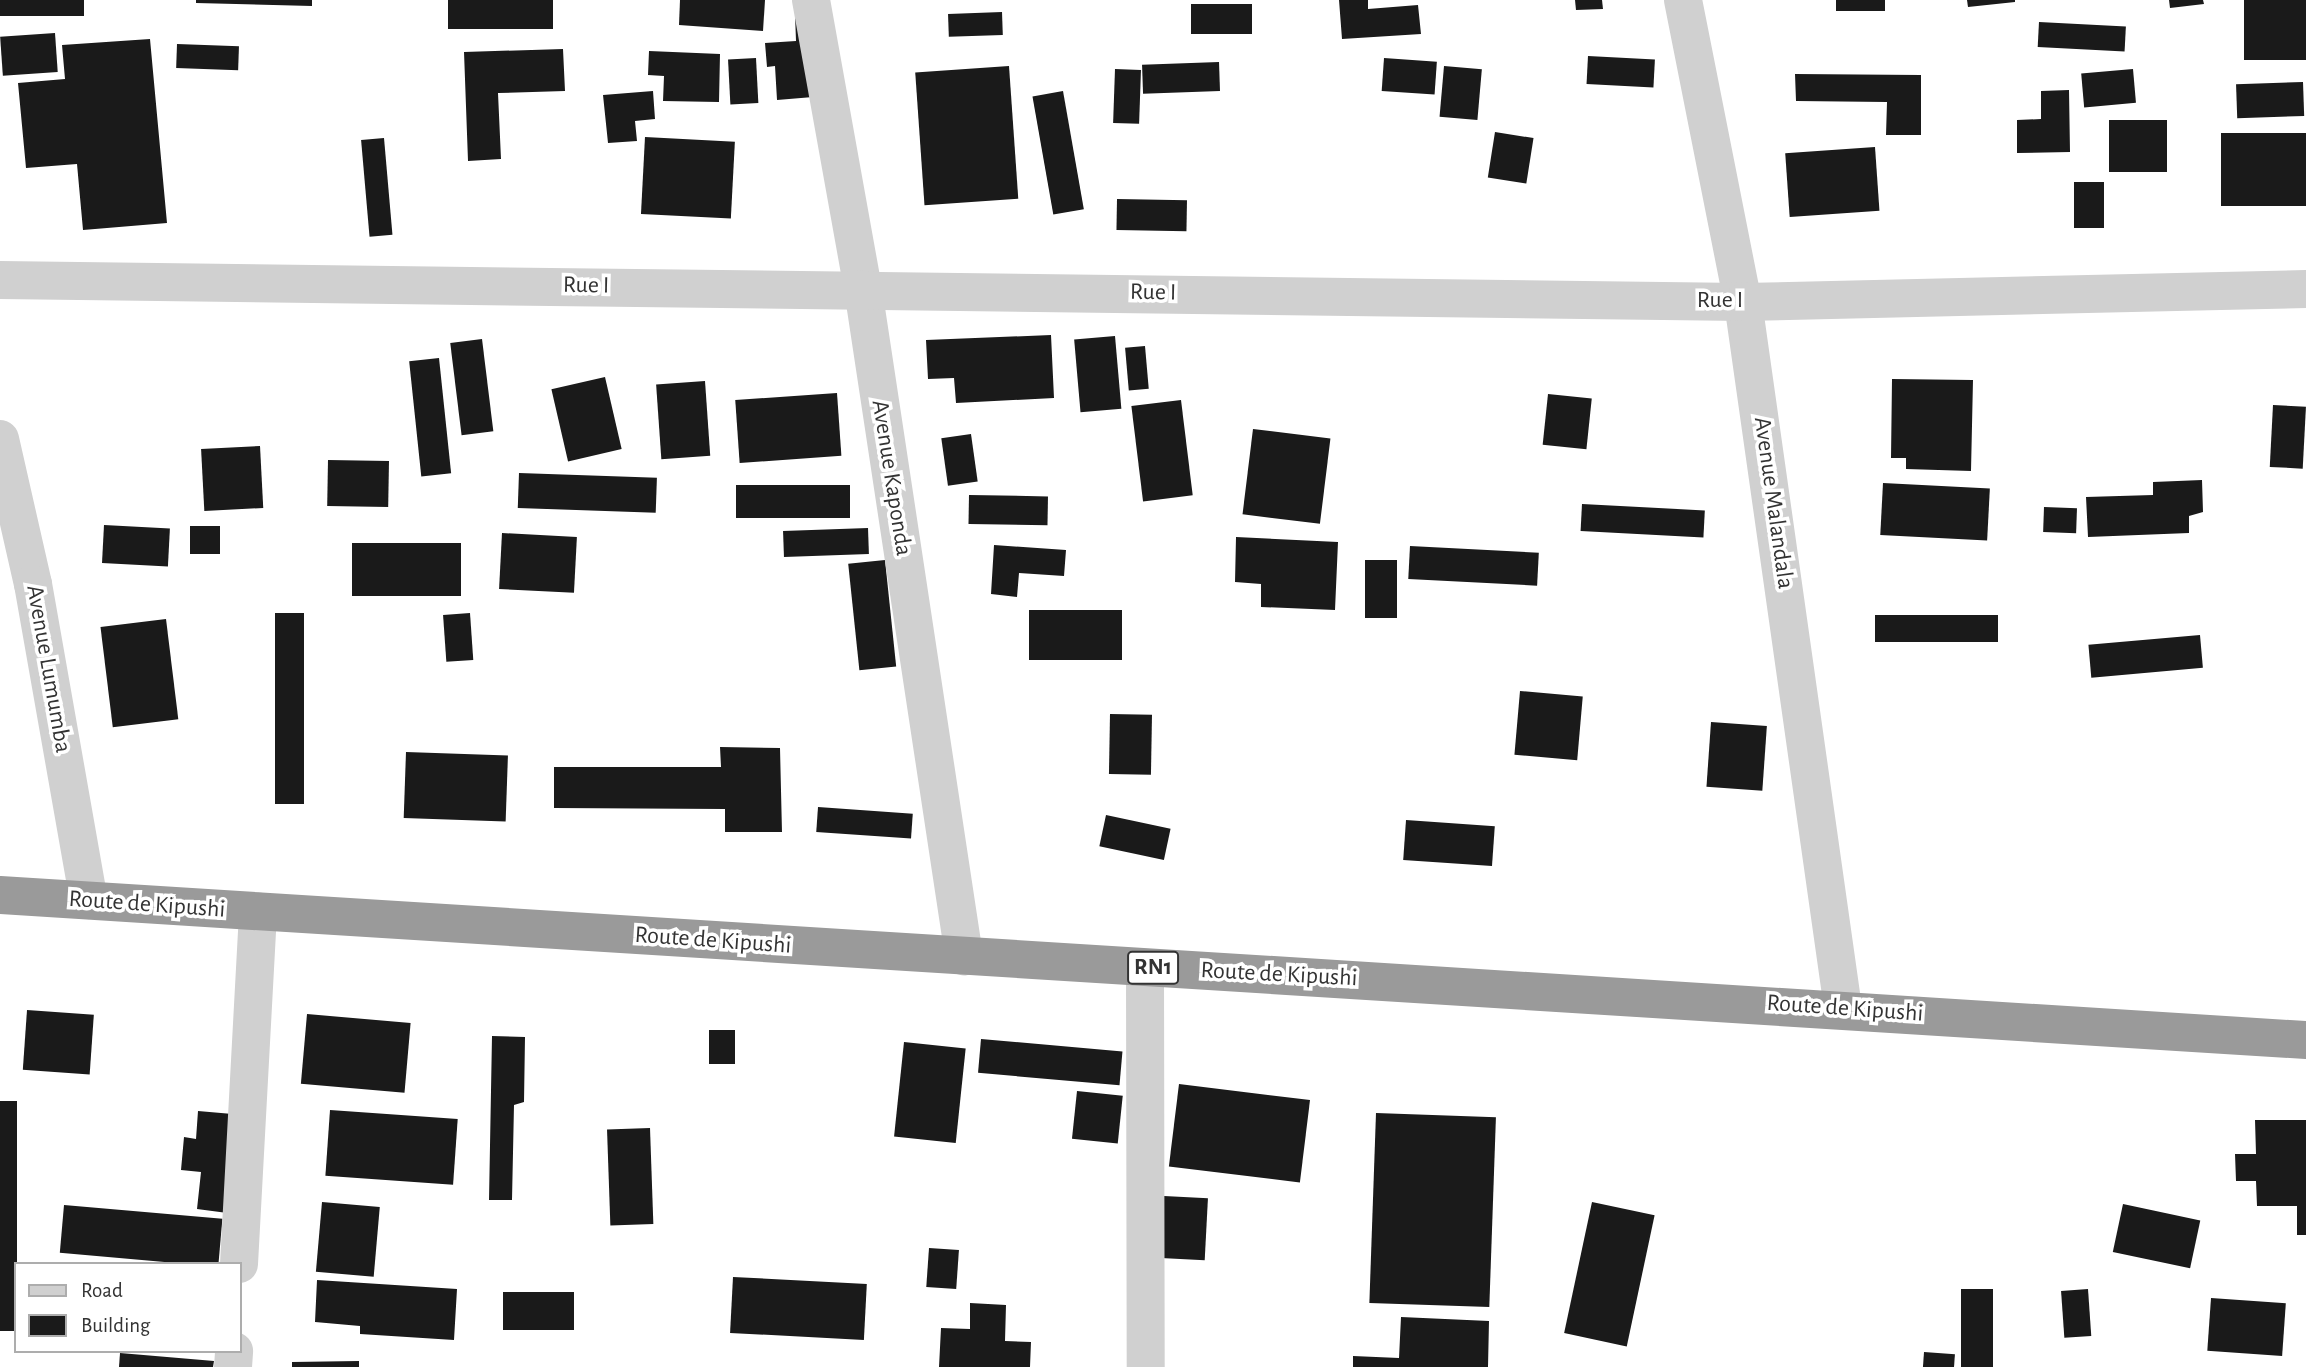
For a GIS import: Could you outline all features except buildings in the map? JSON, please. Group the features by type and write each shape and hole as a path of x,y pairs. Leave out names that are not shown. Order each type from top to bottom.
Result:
{"highway":[{"name":"Route de Kipushi","path":"0,895 1145,968 1843,1008 2306,1040"}],"street":[{"name":"Avenue Kaponda","path":"811,0 863,289 964,956"},
{"name":"Avenue Malandala","path":"1683,0 1743,302 1843,1008"},
{"name":"Rue I","path":"0,280 1743,302 2306,289"},
{"name":"Avenue Lumumba","path":"0,439 33,584 89,900"},
{"path":"239,1262 258,912"},
{"path":"1145,968 1146,1367"}]}
